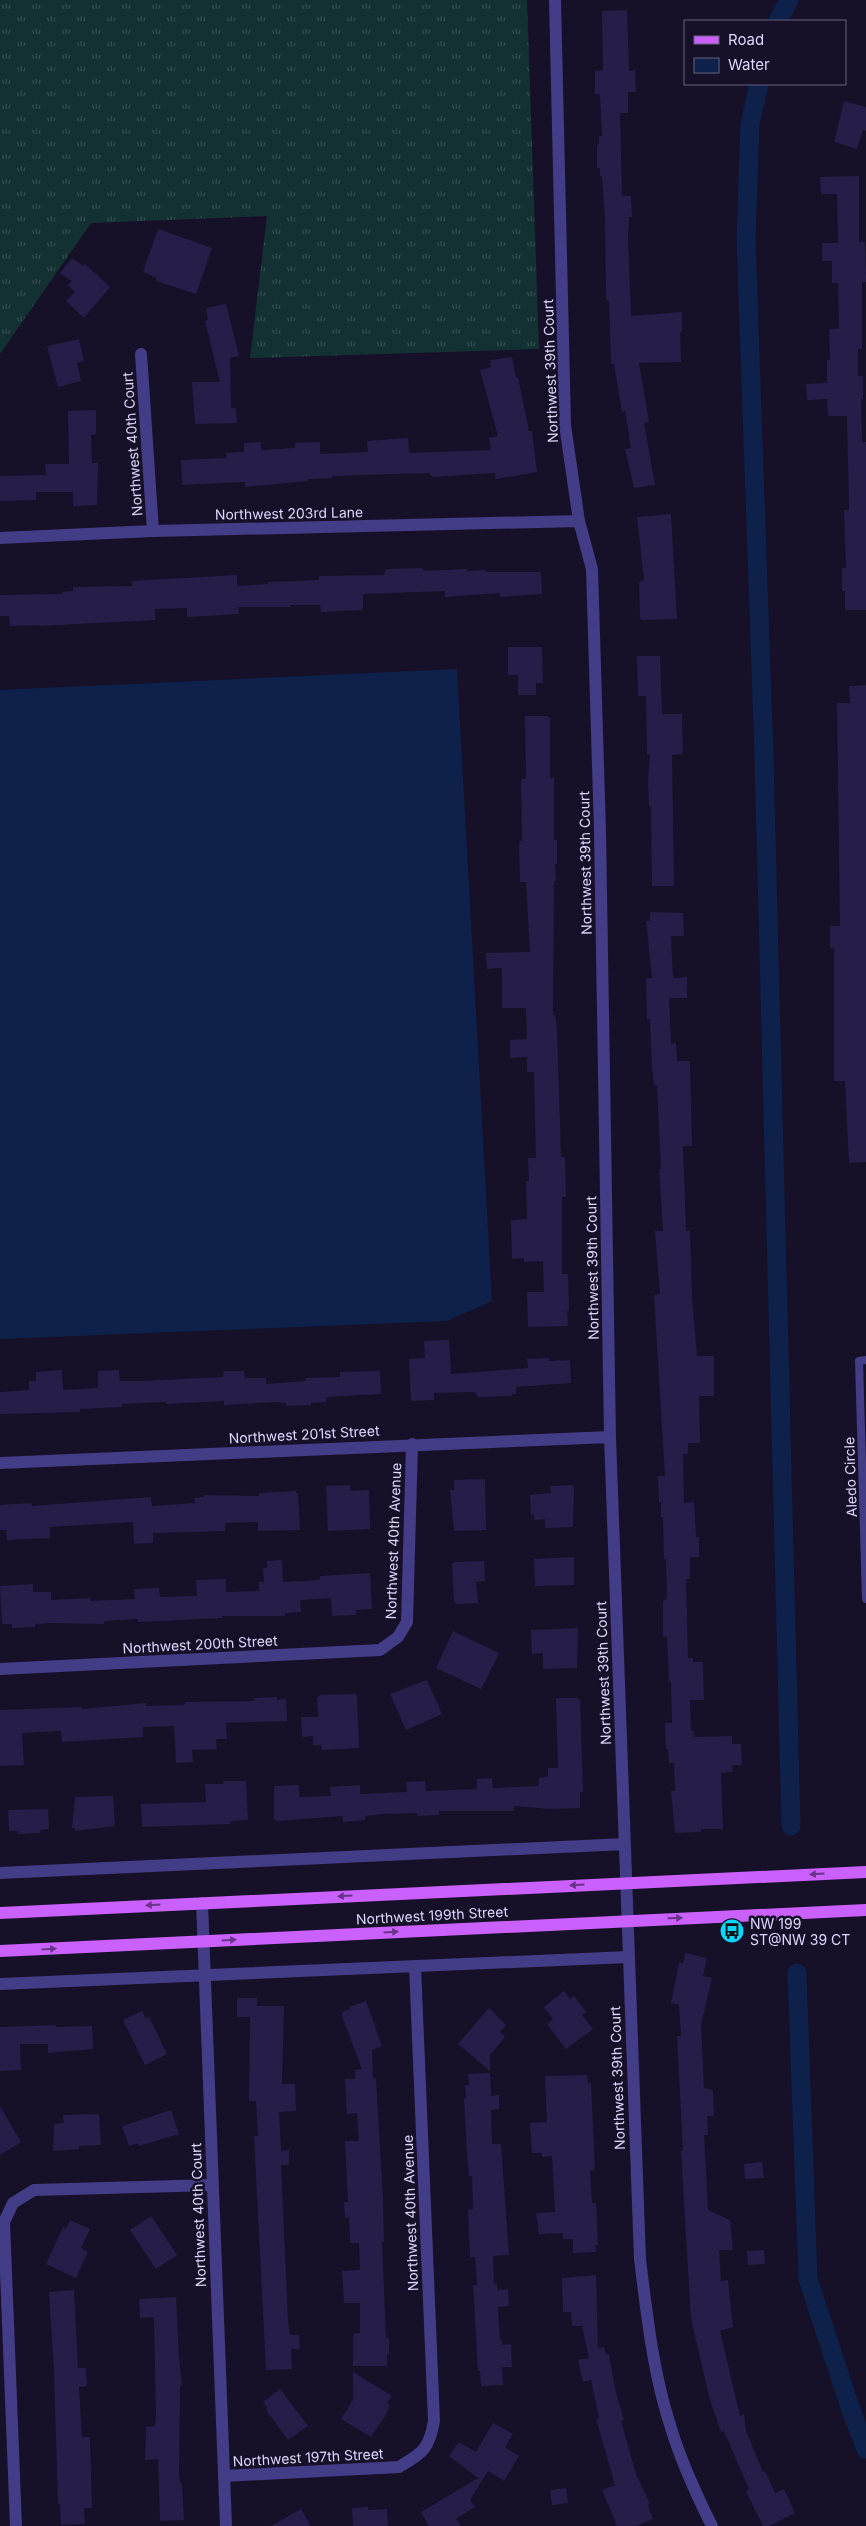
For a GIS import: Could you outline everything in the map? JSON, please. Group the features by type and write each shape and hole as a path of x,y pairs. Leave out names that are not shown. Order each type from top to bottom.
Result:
{"main road":[{"name":"Northwest 199th Street","path":"0,1913 866,1872"},
{"name":"Northwest 199th Street","path":"0,1951 866,1910"}],"street":[{"name":"Northwest 39th Court","path":"555,0 565,424 579,520 592,568 600,831 610,1437 640,2259 650,2338 670,2427 697,2497 712,2526"},
{"name":"Northwest 40th Court","path":"141,354 153,531"},
{"name":"Northwest 203rd Lane","path":"0,538 153,531 579,520"},
{"name":"Northwest 201st Street","path":"0,1462 610,1437"},
{"name":"Northwest 40th Avenue","path":"398,1637 407,1622 412,1444"},
{"name":"Northwest 200th Street","path":"0,1669 380,1650 398,1637"},
{"path":"0,1873 625,1844"},
{"name":"Northwest 40th Court","path":"202,1903 226,2526"},
{"path":"0,1984 628,1957"},
{"name":"Northwest 40th Avenue","path":"415,1966 434,2421 431,2441 419,2455"},
{"path":"16,2526 4,2222 13,2203 34,2190 212,2185"},
{"name":"Northwest 197th Street","path":"224,2476 399,2467 419,2455"}],"lane":[{"name":"Aledo Circle","path":"866,1360 859,1361 866,1599"}],"green space":[{"path":"0,0 527,0 539,349 250,358 267,216 91,223 0,354"}],"water":[{"path":"457,669 492,1301 447,1321 0,1339 0,690"}],"building":[{"path":"627,10 629,71 635,70 636,92 628,92 628,113 620,113 622,196 631,196 632,217 629,217 628,238 631,316 682,312 682,332 680,332 681,362 639,363 649,422 644,423 655,485 634,488 625,449 631,448 625,411 622,412 614,364 611,364 609,301 606,299 605,220 602,176 600,176 600,168 597,168 597,145 599,145 599,136 602,136 600,94 595,94 595,71 603,70 602,11"},
{"path":"844,101 866,107 866,131 863,130 857,149 834,142"},
{"path":"859,176 859,242 865,242 866,276 866,282 862,282 862,349 858,349 858,376 863,376 863,399 861,399 862,442 866,442 866,610 845,610 845,591 842,591 842,568 846,568 844,510 849,510 847,416 828,416 827,399 807,400 806,384 827,383 827,360 830,360 829,329 839,329 838,283 832,283 832,261 822,261 822,243 838,243 837,194 821,194 820,177"},
{"path":"158,229 212,248 196,294 156,281 157,278 143,272"},
{"path":"72,258 83,266 85,264 110,287 84,318 66,301 75,292 68,285 72,281 60,273"},
{"path":"226,304 239,356 230,358 231,408 236,408 237,423 195,424 192,382 220,382 205,321 208,320 206,308"},
{"path":"79,339 84,361 77,363 81,381 58,387 47,346"},
{"path":"512,357 529,431 532,431 537,472 496,479 495,473 433,477 429,473 332,476 332,478 245,487 245,482 182,485 181,460 227,458 226,453 244,452 244,443 261,442 261,450 295,448 295,443 320,442 320,454 368,452 367,441 408,438 409,453 491,450 489,438 498,436 480,370 491,367 490,360"},
{"path":"96,410 96,434 91,435 92,463 98,463 97,505 73,506 73,492 36,492 36,500 0,501 0,476 46,475 45,464 69,464 68,411"},
{"path":"671,514 677,619 642,620 640,617 639,582 644,580 637,517"},
{"path":"422,568 425,571 467,569 467,571 486,570 486,572 541,572 542,594 500,597 500,593 445,597 445,591 363,594 363,610 321,612 320,605 238,607 239,614 187,617 187,608 155,609 155,620 39,626 10,626 9,616 0,616 0,595 62,594 62,592 73,591 73,587 132,586 132,581 237,575 237,586 268,584 268,582 319,580 319,576 384,575 386,569"},
{"path":"508,647 542,647 543,683 536,683 536,695 518,695 518,675 508,675"},
{"path":"637,656 660,656 662,714 682,714 683,754 672,755 674,886 652,886 651,806 649,806 648,781 650,754 647,754 646,696 638,696"},
{"path":"866,685 866,1162 849,1163 845,1081 834,1081 834,948 830,948 830,926 840,926 837,703 850,703 849,686"},
{"path":"525,716 547,716 550,718 550,778 554,778 554,840 557,840 556,881 554,881 553,1015 555,1015 557,1029 561,1157 565,1157 566,1197 562,1197 562,1274 568,1274 568,1326 528,1327 527,1292 544,1292 543,1261 524,1262 524,1258 512,1259 511,1220 527,1219 526,1181 529,1181 528,1158 536,1158 534,1072 527,1072 527,1057 510,1058 510,1040 527,1039 526,1008 502,1008 502,968 487,969 486,953 530,952 526,882 520,882 519,841 522,841 521,779 526,779"},
{"path":"650,912 683,913 684,936 671,936 673,978 687,977 687,998 669,998 671,1044 676,1043 677,1061 690,1061 692,1146 683,1146 686,1231 690,1231 692,1297 697,1356 714,1356 714,1396 699,1396 700,1443 688,1443 688,1454 683,1454 684,1503 694,1502 696,1537 699,1537 699,1557 690,1557 690,1579 686,1579 688,1658 693,1658 693,1662 703,1662 704,1700 690,1700 691,1731 694,1731 694,1737 732,1736 732,1744 741,1744 742,1765 732,1765 733,1772 721,1773 723,1829 701,1829 701,1832 675,1833 671,1791 675,1791 674,1763 669,1763 668,1749 666,1749 665,1723 672,1723 671,1682 669,1682 667,1636 663,1637 663,1601 667,1598 666,1559 664,1559 663,1517 661,1517 661,1502 659,1502 658,1476 665,1476 654,1295 660,1294 655,1231 663,1231 657,1085 654,1085 652,1067 650,1019 647,1019 646,978 652,978 646,921 650,921"},
{"path":"449,1340 451,1374 528,1368 527,1359 549,1358 549,1361 570,1360 571,1383 516,1387 516,1394 512,1394 512,1396 478,1397 475,1392 434,1393 434,1400 411,1401 409,1359 425,1358 424,1341"},
{"path":"62,1370 63,1390 98,1388 98,1371 119,1370 120,1381 140,1381 223,1377 224,1371 244,1371 245,1378 266,1378 266,1384 306,1381 306,1378 340,1377 340,1372 380,1371 381,1394 326,1397 326,1402 311,1403 311,1405 286,1406 286,1403 276,1402 224,1405 224,1401 166,1404 166,1402 122,1404 122,1407 80,1409 80,1412 0,1414 0,1392 29,1390 29,1381 36,1381 36,1372"},
{"path":"485,1479 486,1530 454,1531 450,1490 454,1490 454,1480"},
{"path":"350,1485 350,1491 369,1490 370,1529 328,1531 326,1486"},
{"path":"572,1485 574,1487 573,1527 545,1528 545,1519 534,1520 534,1515 531,1515 530,1495 551,1493 550,1486"},
{"path":"296,1491 298,1493 300,1530 258,1531 258,1522 225,1523 225,1531 153,1533 153,1543 134,1544 133,1522 50,1527 50,1538 7,1540 6,1530 0,1530 0,1505 31,1503 32,1506 151,1497 152,1506 195,1503 194,1498 204,1497 204,1495 259,1496 259,1493"},
{"path":"574,1557 574,1585 535,1586 534,1559"},
{"path":"282,1560 283,1582 320,1580 320,1576 370,1573 372,1609 356,1610 356,1615 332,1616 331,1598 300,1600 301,1612 285,1613 285,1616 222,1616 222,1618 138,1622 138,1619 104,1621 104,1624 52,1623 35,1624 35,1627 12,1628 12,1624 2,1624 0,1586 33,1584 33,1592 51,1592 51,1600 91,1598 91,1601 135,1599 134,1589 159,1588 160,1597 197,1596 196,1580 226,1579 226,1592 259,1591 259,1582 264,1582 263,1568 267,1568 267,1561"},
{"path":"484,1561 485,1581 476,1582 478,1603 456,1604 454,1602 452,1564 455,1562"},
{"path":"578,1628 577,1668 543,1669 543,1653 532,1654 531,1630"},
{"path":"453,1631 499,1653 481,1689 436,1668"},
{"path":"427,1680 442,1714 406,1730 390,1694"},
{"path":"355,1694 357,1696 359,1748 322,1750 321,1745 313,1745 313,1736 302,1737 301,1717 318,1717 317,1698 320,1695"},
{"path":"277,1697 277,1700 286,1699 287,1721 226,1723 227,1739 216,1739 217,1749 192,1750 193,1762 176,1763 174,1726 143,1727 143,1737 62,1742 61,1731 22,1733 24,1765 0,1766 0,1710 82,1707 82,1709 146,1703 146,1706 184,1705 186,1702 255,1701 254,1698"},
{"path":"556,1698 578,1698 580,1700 583,1792 580,1792 580,1808 549,1809 514,1806 514,1811 439,1811 439,1815 417,1816 417,1813 382,1814 365,1816 365,1820 343,1822 343,1816 276,1821 274,1819 274,1786 299,1785 299,1797 331,1796 330,1787 360,1785 360,1794 407,1792 406,1782 425,1781 426,1791 477,1789 477,1779 492,1778 493,1788 539,1786 539,1778 548,1776 548,1768 558,1768"},
{"path":"223,1781 246,1781 248,1820 230,1821 230,1824 142,1827 141,1804 206,1802 205,1784 224,1784"},
{"path":"113,1796 115,1826 75,1831 75,1828 72,1828 75,1797"},
{"path":"48,1809 49,1829 40,1830 40,1833 18,1834 18,1831 9,1831 8,1810"},
{"path":"685,1953 707,1958 703,1976 712,1978 701,2025 704,2088 713,2090 714,2116 707,2116 708,2135 704,2135 708,2210 730,2220 733,2250 719,2250 721,2281 728,2280 733,2327 720,2331 740,2416 744,2414 746,2431 763,2472 765,2471 775,2493 784,2489 795,2513 769,2526 763,2526 746,2491 749,2489 724,2431 721,2432 710,2400 691,2319 681,2151 683,2151 677,2036 681,2036 679,2005 671,2003 679,1963 683,1963"},
{"path":"564,1991 570,1999 574,1996 586,2012 582,2015 593,2029 566,2049 547,2024 553,2019 544,2007"},
{"path":"237,1998 257,1998 257,2006 284,2006 282,2084 295,2084 296,2111 279,2112 281,2151 289,2150 289,2165 281,2165 288,2321 290,2335 299,2335 300,2349 291,2349 292,2369 266,2370 254,2136 258,2136 256,2101 249,2101 250,2017 237,2017"},
{"path":"366,2001 382,2046 372,2050 373,2078 376,2078 383,2200 384,2242 382,2242 386,2338 389,2338 387,2366 353,2366 353,2334 360,2333 360,2303 344,2303 342,2271 360,2270 359,2243 350,2243 349,2217 345,2218 344,2202 348,2202 345,2141 359,2141 357,2113 347,2114 345,2079 355,2079 355,2070 362,2069 342,2012 350,2009 349,2007"},
{"path":"489,2008 506,2025 500,2032 505,2037 490,2055 490,2071 458,2044"},
{"path":"142,2011 146,2019 149,2017 167,2054 145,2065 123,2020"},
{"path":"56,2025 56,2027 92,2026 93,2049 48,2053 48,2044 20,2044 21,2070 0,2071 0,2027"},
{"path":"490,2073 491,2096 499,2095 499,2109 491,2110 492,2144 501,2144 509,2255 493,2256 494,2284 497,2284 497,2290 508,2289 509,2306 498,2307 500,2340 502,2340 502,2345 511,2344 512,2367 502,2367 503,2385 481,2386 480,2371 478,2371 473,2285 477,2285 475,2257 470,2257 468,2210 473,2209 472,2176 469,2176 464,2098 466,2098 465,2085 469,2085 468,2074"},
{"path":"587,2075 588,2083 591,2083 595,2170 590,2170 592,2203 596,2203 598,2245 595,2245 596,2252 573,2253 573,2239 563,2239 563,2233 539,2234 536,2213 555,2212 552,2156 542,2157 542,2153 532,2153 530,2123 547,2122 545,2076"},
{"path":"0,2106 21,2142 0,2155"},
{"path":"171,2110 179,2134 139,2146 138,2143 129,2146 122,2126"},
{"path":"99,2114 101,2145 79,2146 79,2149 53,2151 54,2124 64,2123 63,2115"},
{"path":"762,2162 764,2178 745,2179 744,2164"},
{"path":"151,2216 177,2255 156,2269 130,2230"},
{"path":"70,2220 90,2229 81,2248 88,2252 76,2278 46,2264 63,2227 66,2229"},
{"path":"764,2250 765,2264 748,2265 747,2251"},
{"path":"596,2275 598,2348 604,2347 606,2355 609,2354 615,2389 624,2420 621,2421 636,2474 650,2504 648,2505 653,2519 636,2526 617,2526 602,2490 615,2485 596,2419 599,2418 591,2380 583,2382 578,2360 589,2358 582,2326 572,2326 571,2312 563,2312 562,2278"},
{"path":"74,2290 78,2368 86,2368 87,2386 79,2387 82,2437 90,2437 92,2508 84,2508 85,2524 61,2525 60,2504 58,2504 54,2373 49,2292"},
{"path":"176,2297 182,2386 180,2386 179,2475 180,2483 182,2483 184,2520 160,2521 158,2459 145,2460 146,2427 155,2426 156,2415 154,2317 140,2318 139,2299"},
{"path":"353,2372 392,2396 387,2403 390,2405 386,2415 371,2437 341,2419 353,2400"},
{"path":"280,2389 308,2426 288,2440 266,2410 268,2408 263,2402"},
{"path":"493,2423 513,2434 505,2447 519,2456 504,2481 488,2471 470,2500 475,2507 456,2519 461,2526 429,2526 421,2512 478,2478 449,2456 459,2442 476,2452"},
{"path":"566,2488 568,2503 552,2505 550,2490"},
{"path":"368,2507 368,2510 387,2509 388,2526 353,2526 352,2508"},
{"path":"301,2509 311,2526 271,2526"}],"waterway":[{"path":"779,20 789,0"},
{"path":"759,85 750,124 746,239 764,756 791,1826"},
{"path":"797,1973 808,2279 852,2413 866,2449"}],"place":[{"name":"NW 199 ST@NW 39 CT","path":"732,1931"}]}
